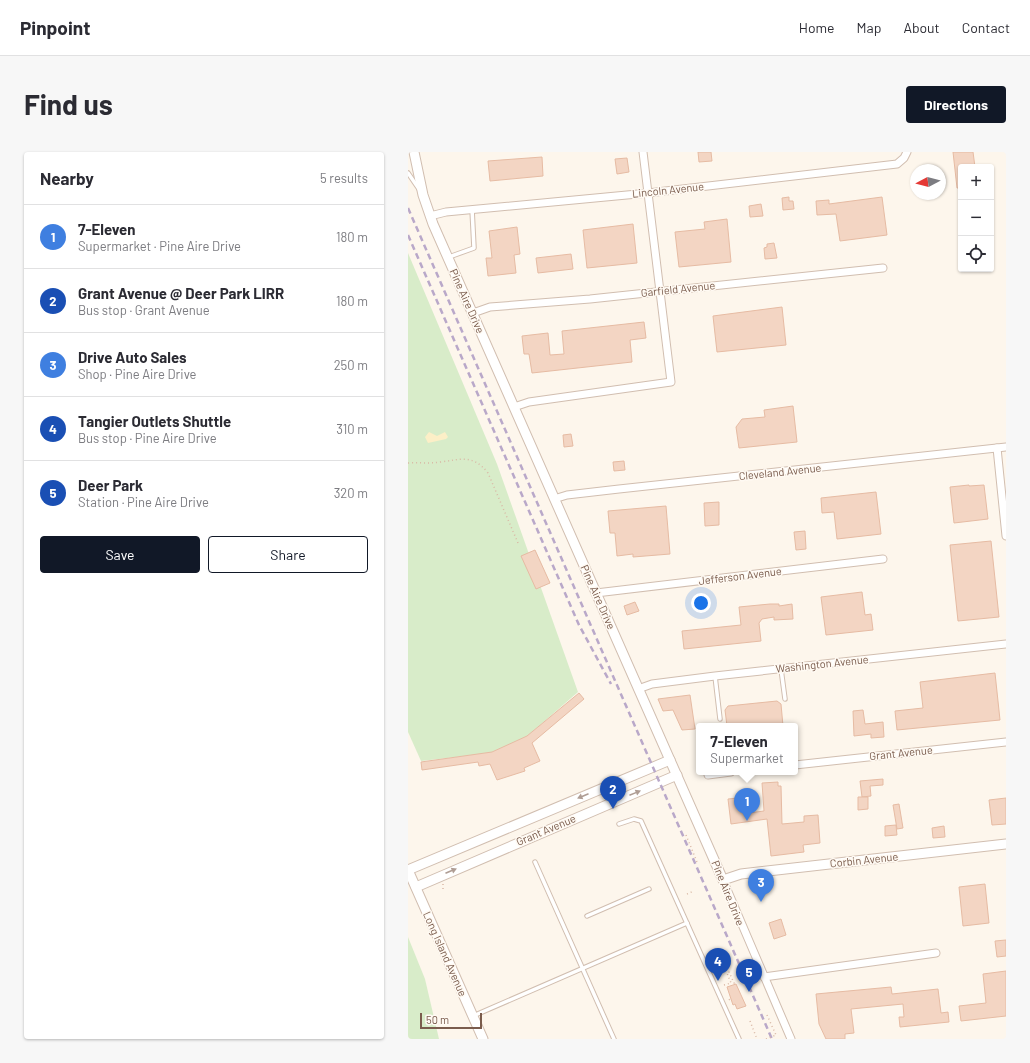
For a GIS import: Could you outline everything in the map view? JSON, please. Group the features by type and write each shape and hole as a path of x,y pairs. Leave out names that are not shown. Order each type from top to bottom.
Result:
{"street":[{"name":"Pine Aire Drive","path":"414,152 423,195 430,216 677,775 791,1039"},
{"path":"514,407 529,402 671,382 643,152"},
{"name":"Lincoln Avenue","path":"430,216 442,212 648,193 897,164 905,155"},
{"name":"Garfield Avenue","path":"472,313 490,307 884,268"},
{"name":"Cleveland Avenue","path":"554,499 567,495 619,489 1006,447"},
{"path":"997,448 1006,536"},
{"name":"Jefferson Avenue","path":"596,593 883,559"},
{"name":"Washington Avenue","path":"638,689 652,684 715,676 1006,644"},
{"name":"Grant Avenue","path":"798,765 1006,742"},
{"name":"Grant Avenue","path":"408,870 670,760"},
{"name":"Grant Avenue","path":"412,888 677,775"},
{"name":"Corbin Avenue","path":"723,880 741,874 1006,844"},
{"name":"Long Island Avenue","path":"408,870 412,888 483,1039"},
{"path":"764,977 936,953"}],"lane":[{"path":"408,174 423,195"},
{"path":"448,258 474,248 472,210"},
{"path":"781,669 785,699"},
{"path":"715,676 720,719"},
{"path":"619,824 634,819 641,821 739,1039"},
{"path":"535,862 614,1039"},
{"path":"587,916 649,889"},
{"path":"473,1016 687,923"}],"path":[{"path":"408,463 440,462 460,458 479,464 490,479 518,543"},
{"path":"686,835 697,862"},
{"path":"687,894 694,891"},
{"path":"712,952 718,950"},
{"path":"724,985 730,983 727,973 729,972 734,983 736,982"},
{"path":"766,1039 776,1035 768,1020 767,1014"},
{"path":"750,1021 757,1039"}],"green space":[{"path":"408,253 497,464 578,692 524,739 491,753 421,761 408,732"},
{"path":"408,937 425,979 439,1039 408,1039"}],"sand":[{"path":"429,432 437,436 445,432 448,437 446,439 428,443 425,437"}],"building":[{"path":"698,152 711,152 712,161 699,162"},
{"path":"953,152 973,152 975,164 958,164 957,188"},
{"path":"542,157 543,176 490,181 488,161"},
{"path":"627,158 629,172 617,174 615,159"},
{"path":"789,197 789,201 793,201 794,209 783,210 782,198"},
{"path":"882,197 887,235 840,241 836,214 817,215 816,201 829,200 829,204"},
{"path":"761,204 763,216 750,217 749,206"},
{"path":"727,219 731,262 679,267 675,232 705,229 704,222"},
{"path":"633,224 637,263 587,268 583,230"},
{"path":"517,227 520,254 514,255 516,273 488,276 486,258 492,258 489,231"},
{"path":"774,243 777,258 765,259 764,248 767,247 767,244"},
{"path":"571,254 573,269 538,273 536,258"},
{"path":"782,307 786,345 717,352 713,316"},
{"path":"644,322 646,338 630,340 632,362 532,373 529,354 524,354 522,336 548,333 550,355 564,354 562,331"},
{"path":"793,406 797,442 739,448 736,427 742,419 765,417 764,410"},
{"path":"571,434 573,446 564,447 563,435"},
{"path":"624,461 625,470 614,471 613,462"},
{"path":"984,485 988,519 954,523 950,487"},
{"path":"876,492 881,534 837,539 834,512 822,513 821,498"},
{"path":"719,502 719,525 705,526 704,503"},
{"path":"666,506 670,554 633,557 633,554 617,556 615,533 610,533 608,511"},
{"path":"805,531 806,549 796,550 794,532"},
{"path":"991,541 999,617 958,621 950,545"},
{"path":"535,550 550,583 536,589 521,556"},
{"path":"862,592 865,615 871,614 873,630 826,635 821,597"},
{"path":"635,602 639,611 627,615 624,606"},
{"path":"779,604 779,606 792,604 793,619 774,620 774,617 762,619 759,623 761,641 684,649 682,631 741,625 739,607"},
{"path":"995,673 1000,720 897,730 895,711 923,708 920,682"},
{"path":"579,693 584,699 532,743 540,761 524,768 525,771 497,780 490,764 479,766 478,762 422,770 421,762 492,752 527,736"},
{"path":"690,695 695,729 682,730 673,710 663,711 658,699"},
{"path":"777,701 781,704 783,723 727,723 725,710 728,706"},
{"path":"863,710 865,724 883,722 884,737 871,738 871,734 854,736 853,711"},
{"path":"883,779 883,785 870,786 871,796 862,797 860,781"},
{"path":"778,782 778,786 781,786 782,824 804,822 804,816 818,815 820,843 803,845 804,852 771,856 767,819 731,824 728,799 747,797 749,813 764,811 762,783"},
{"path":"858,797 868,797 868,809 858,810"},
{"path":"1006,798 1006,824 992,825 989,800"},
{"path":"899,804 903,828 897,829 893,805"},
{"path":"896,825 897,835 885,836 885,826"},
{"path":"944,826 945,837 933,838 932,828"},
{"path":"985,884 989,923 963,926 959,887"},
{"path":"781,919 786,935 774,939 769,923"},
{"path":"1006,940 1006,956 997,957 995,941"},
{"path":"1006,971 1006,1016 961,1021 959,1006 986,1003 983,974"},
{"path":"736,984 746,1006 737,1009 735,1004 733,1005 727,987"},
{"path":"891,987 892,994 938,989 941,1013 948,1012 949,1022 900,1027 899,1017 904,1017 903,1004 851,1009 854,1033 845,1034 845,1039 826,1039 819,1024 816,994"}],"railway":[{"path":"408,208 772,1039"},
{"path":"408,235 579,625 611,684"}],"place":[{"name":"Grant Avenue @ Deer Park LIRR","path":"613,809"},
{"name":"7-Eleven","path":"747,821"},
{"name":"Drive Auto Sales","path":"761,902"},
{"name":"Tangier Outlets Shuttle","path":"718,981"},
{"name":"Deer Park","path":"749,992"}]}
